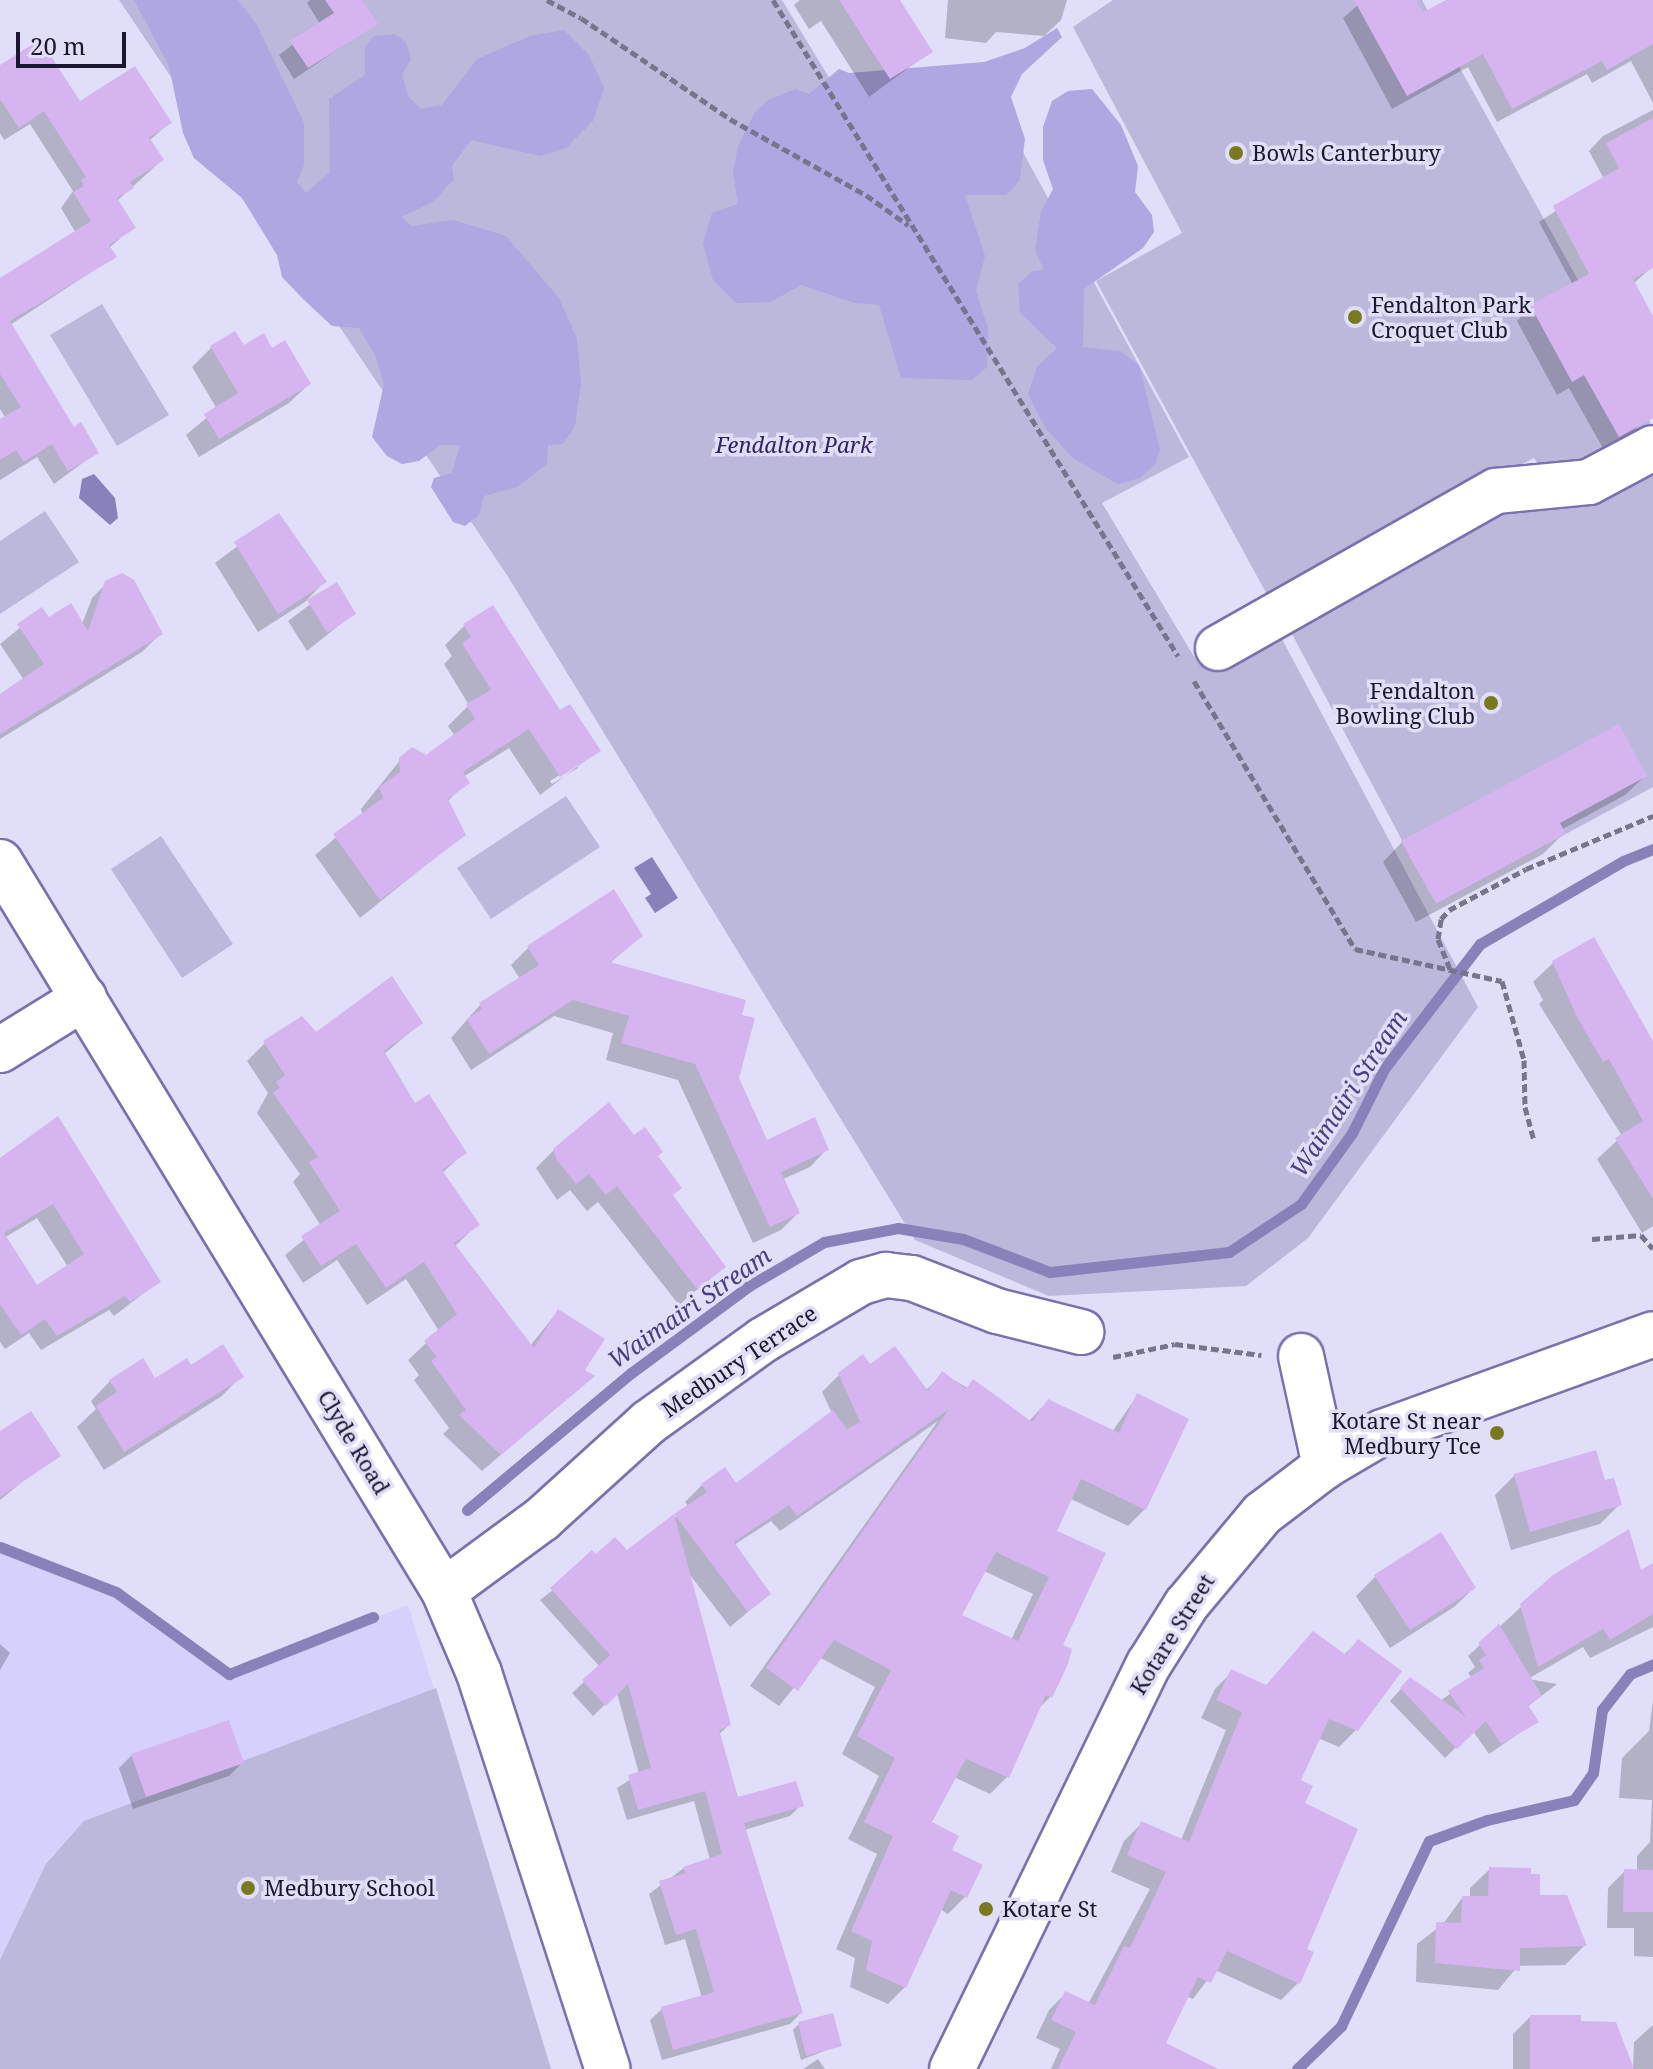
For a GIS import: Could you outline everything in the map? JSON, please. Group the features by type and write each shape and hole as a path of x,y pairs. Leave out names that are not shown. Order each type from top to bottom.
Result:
{"street":[{"path":"1218,648 1496,491 1589,482 1653,448"},
{"name":"Clyde Road","path":"0,862 444,1591 479,1673 608,2069"},
{"path":"0,1050 84,998"},
{"name":"Medbury Terrace","path":"444,1591 542,1519 649,1422 763,1340 861,1282 886,1275 912,1278 1094,1345"},
{"name":"Kotare Street","path":"952,2069 1119,1724 1186,1605 1262,1514 1325,1466 1383,1432 1653,1334"},
{"path":"1286,1356 1325,1466"}],"path":[{"path":"547,0 581,18 730,119 866,195 912,228"},
{"path":"773,0 1355,949 1502,981 1524,1060 1525,1107 1534,1141"},
{"path":"1451,970 1438,939 1441,919 1449,910 1526,869 1653,816"},
{"path":"1592,1239 1641,1235 1653,1249"},
{"path":"1094,1345 1175,1344 1286,1356"}],"shaded area":[{"path":"134,0 238,0 257,25 304,123 304,165 297,182 306,193 330,172 329,99 365,75 365,47 374,36 394,34 406,42 411,60 402,74 408,96 421,109 442,105 477,59 530,36 564,30 589,55 604,88 593,121 566,148 540,156 471,140 452,166 454,179 433,202 401,217 412,226 453,220 506,236 559,298 577,339 581,383 575,426 563,444 548,445 547,464 517,487 484,496 479,515 465,526 453,522 431,487 434,478 452,473 460,445 440,445 419,461 402,464 387,456 372,437 384,384 375,355 359,328 332,326 282,277 277,255 242,198 194,158 183,133 169,66"},
{"path":"1057,28 1062,37 1022,74 1011,97 1025,139 1020,180 1006,195 965,195 985,256 976,291 988,328 987,367 972,380 901,378 879,305 854,303 801,285 771,302 736,303 713,280 703,243 712,213 738,204 733,173 738,146 755,112 768,100 795,89 809,94 839,69 849,73 984,62 1025,48"},
{"path":"1092,89 1121,125 1138,166 1135,192 1152,215 1154,232 1143,248 1084,289 1083,347 1120,351 1139,365 1160,450 1155,464 1140,478 1118,484 1074,459 1046,429 1028,394 1037,367 1057,348 1020,313 1018,284 1033,271 1044,270 1035,250 1041,212 1053,189 1043,160 1043,127 1052,101 1068,91"},
{"path":"94,474 115,498 118,518 110,525 79,498 82,479"},
{"path":"652,857 678,898 655,913 645,898 651,894 634,868"},
{"name":"Medbury School","path":"0,1547 116,1592 229,1674 408,1605 551,2069 0,2069"}],"green space":[{"name":"Fendalton Park","path":"119,0 782,0 868,142 982,77 1189,457 1102,503 1199,665 1275,626 1478,1007 1308,1238 1246,1286 1049,1296 915,1240 507,575"},
{"name":"Fendalton Park Croquet Club","path":"1113,0 1422,0 1578,280 1653,428 1560,476 1543,472 1534,458 1270,600 1096,281 1182,233 1073,27"},
{"path":"102,304 169,415 117,446 50,335"},
{"name":"Fendalton Bowling Club","path":"1653,465 1653,787 1436,904 1284,619 1497,506"},
{"path":"45,511 79,562 0,614 0,541"},
{"path":"566,796 600,847 491,919 457,868"},
{"path":"161,836 233,944 182,978 111,869"},
{"name":"Medbury School","path":"436,1688 551,2069 0,2069 0,1960 46,1864 84,1821"}],"building":[{"path":"325,0 362,0 378,24 308,68 290,41 334,13"},
{"path":"839,0 900,0 933,52 890,79"},
{"path":"1354,0 1416,0 1423,12 1446,0 1653,0 1653,44 1607,70 1602,61 1512,109 1483,54 1407,96"},
{"path":"33,44 36,49 43,44 80,101 135,66 172,123 149,137 164,160 130,182 134,188 117,198 136,228 109,245 117,257 10,321 74,427 81,422 99,453 68,471 52,444 24,462 16,450 0,460 0,419 21,407 0,374 0,278 91,221 73,192 84,186 81,180 86,177 44,111 19,128 0,99 0,65"},
{"path":"1653,118 1653,268 1633,279 1653,316 1653,418 1619,437 1584,375 1572,382 1530,305 1589,274 1553,206 1619,168 1606,143"},
{"path":"235,331 244,345 264,333 272,348 285,340 311,384 219,439 204,414 238,393 210,346"},
{"path":"279,513 327,582 278,614 234,542"},
{"path":"122,573 134,580 163,634 0,734 0,694 44,664 17,624 42,607 49,617 71,603 88,631 105,581"},
{"path":"337,582 356,614 327,633 307,600"},
{"path":"493,605 560,710 570,704 601,751 560,777 529,729 463,772 470,783 448,799 466,835 380,900 333,834 383,798 379,787 400,772 399,758 412,747 426,755 475,719 466,704 491,690 462,643 471,637 463,624"},
{"path":"1619,724 1647,776 1560,823 1566,834 1436,904 1401,841"},
{"path":"614,889 643,936 610,962 746,1000 742,1015 755,1018 739,1078 767,1140 815,1117 829,1150 781,1172 800,1213 770,1227 695,1064 621,1043 629,1016 573,1000 489,1054 467,1019 482,1009 479,1003 539,965 527,946"},
{"path":"1594,937 1653,1041 1653,1199 1615,1138 1643,1121 1609,1059 1603,1062 1578,1019 1552,961"},
{"path":"392,976 423,1023 384,1051 415,1103 429,1094 467,1153 442,1170 480,1225 454,1243 534,1348 558,1309 605,1339 585,1370 595,1376 501,1455 459,1415 466,1410 431,1361 437,1357 424,1341 457,1314 424,1262 386,1288 356,1244 321,1266 301,1236 340,1211 309,1162 318,1157 273,1093 280,1088 276,1082 285,1075 263,1041 302,1016 316,1032"},
{"path":"609,1102 634,1135 645,1127 663,1152 658,1156 682,1188 673,1195 726,1267 697,1289 617,1186 606,1195 589,1174 576,1184 557,1160 553,1149"},
{"path":"58,1116 161,1282 130,1302 125,1296 57,1336 45,1319 21,1335 0,1304 0,1158","holes":["53,1204 84,1254 37,1285 4,1233"]},
{"path":"223,1344 244,1377 124,1452 96,1406 117,1392 109,1380 143,1358 155,1378 187,1358 191,1365"},
{"path":"895,1346 928,1391 942,1371 966,1389 973,1379 1032,1422 1048,1399 1119,1433 1137,1393 1189,1419 1146,1510 1081,1479 1057,1531 1106,1553 1063,1645 1072,1649 1068,1664 1052,1698 1046,1695 1009,1778 966,1759 932,1822 959,1836 952,1850 983,1865 967,1898 951,1890 906,1988 866,1970 872,1941 851,1931 893,1836 864,1822 895,1758 857,1736 891,1670 834,1640 798,1691 766,1668 949,1409 797,1516 789,1505 734,1542 771,1594 748,1612 674,1514 707,1492 701,1484 725,1467 736,1483 833,1410 847,1429 860,1422 838,1373 863,1354 870,1364","holes":["996,1552 1049,1577 1018,1641 962,1615"]},
{"path":"31,1411 61,1456 0,1497 0,1431"},
{"path":"1596,1450 1605,1480 1614,1478 1622,1505 1530,1532 1514,1474"},
{"path":"674,1514 731,1725 719,1730 738,1797 796,1781 804,1806 744,1823 803,2013 673,2050 661,2007 714,1992 696,1929 676,1935 659,1881 686,1873 683,1867 722,1854 705,1791 638,1810 628,1775 651,1768 628,1684 606,1706 582,1680 610,1655 550,1588 592,1550 596,1554 615,1537 627,1550"},
{"path":"1629,1529 1641,1570 1653,1563 1653,1614 1610,1640 1603,1629 1538,1667 1520,1604 1553,1575"},
{"path":"1441,1532 1476,1588 1410,1630 1374,1575"},
{"path":"1499,1624 1542,1696 1528,1705 1539,1722 1501,1744 1486,1721 1457,1749 1400,1688 1410,1677 1466,1717 1448,1691 1484,1668 1479,1660 1486,1655 1478,1643"},
{"path":"1313,1631 1346,1655 1358,1639 1402,1671 1358,1731 1329,1719 1301,1780 1313,1786 1305,1803 1358,1829 1307,1949 1314,1952 1300,1984 1227,1951 1211,1983 1198,1977 1166,2043 1218,2069 1058,2069 1076,2032 1051,2020 1065,1991 1095,2005 1124,1946 1130,1948 1166,1872 1127,1855 1141,1821 1189,1842 1242,1712 1216,1700 1231,1669 1266,1685"},
{"path":"229,1720 244,1763 146,1797 131,1754"},
{"path":"1489,1867 1531,1868 1531,1874 1540,1874 1540,1895 1567,1895 1587,1946 1520,1948 1520,1971 1435,1963 1436,1922 1461,1923 1462,1896 1488,1896"},
{"path":"1624,1869 1653,1870 1653,1912 1623,1912"},
{"path":"833,2013 842,2046 806,2056 798,2022"},
{"path":"1530,2015 1581,2015 1581,2021 1616,2022 1634,2069 1530,2069"}],"waterway":[{"name":"Waimairi Stream","path":"467,1510 631,1373 749,1286 824,1242 898,1228 963,1239 1050,1272 1229,1252 1301,1204 1352,1133 1384,1069 1480,944 1623,861 1653,849"},
{"name":"Waimairi Stream","path":"0,1547 116,1592 229,1674 373,1617"},
{"path":"1297,2069 1341,2026 1429,1841 1487,1820 1574,1800 1593,1773 1602,1710 1630,1674 1653,1664"}],"place":[{"name":"Bowls Canterbury","path":"1236,153"},
{"name":"Fendalton Park Croquet Club","path":"1355,317"},
{"name":"Fendalton Bowling Club","path":"1491,703"},
{"name":"Kotare St near Medbury Tce","path":"1497,1433"},
{"name":"Medbury School","path":"248,1888"},
{"name":"Kotare St","path":"986,1909"}]}
